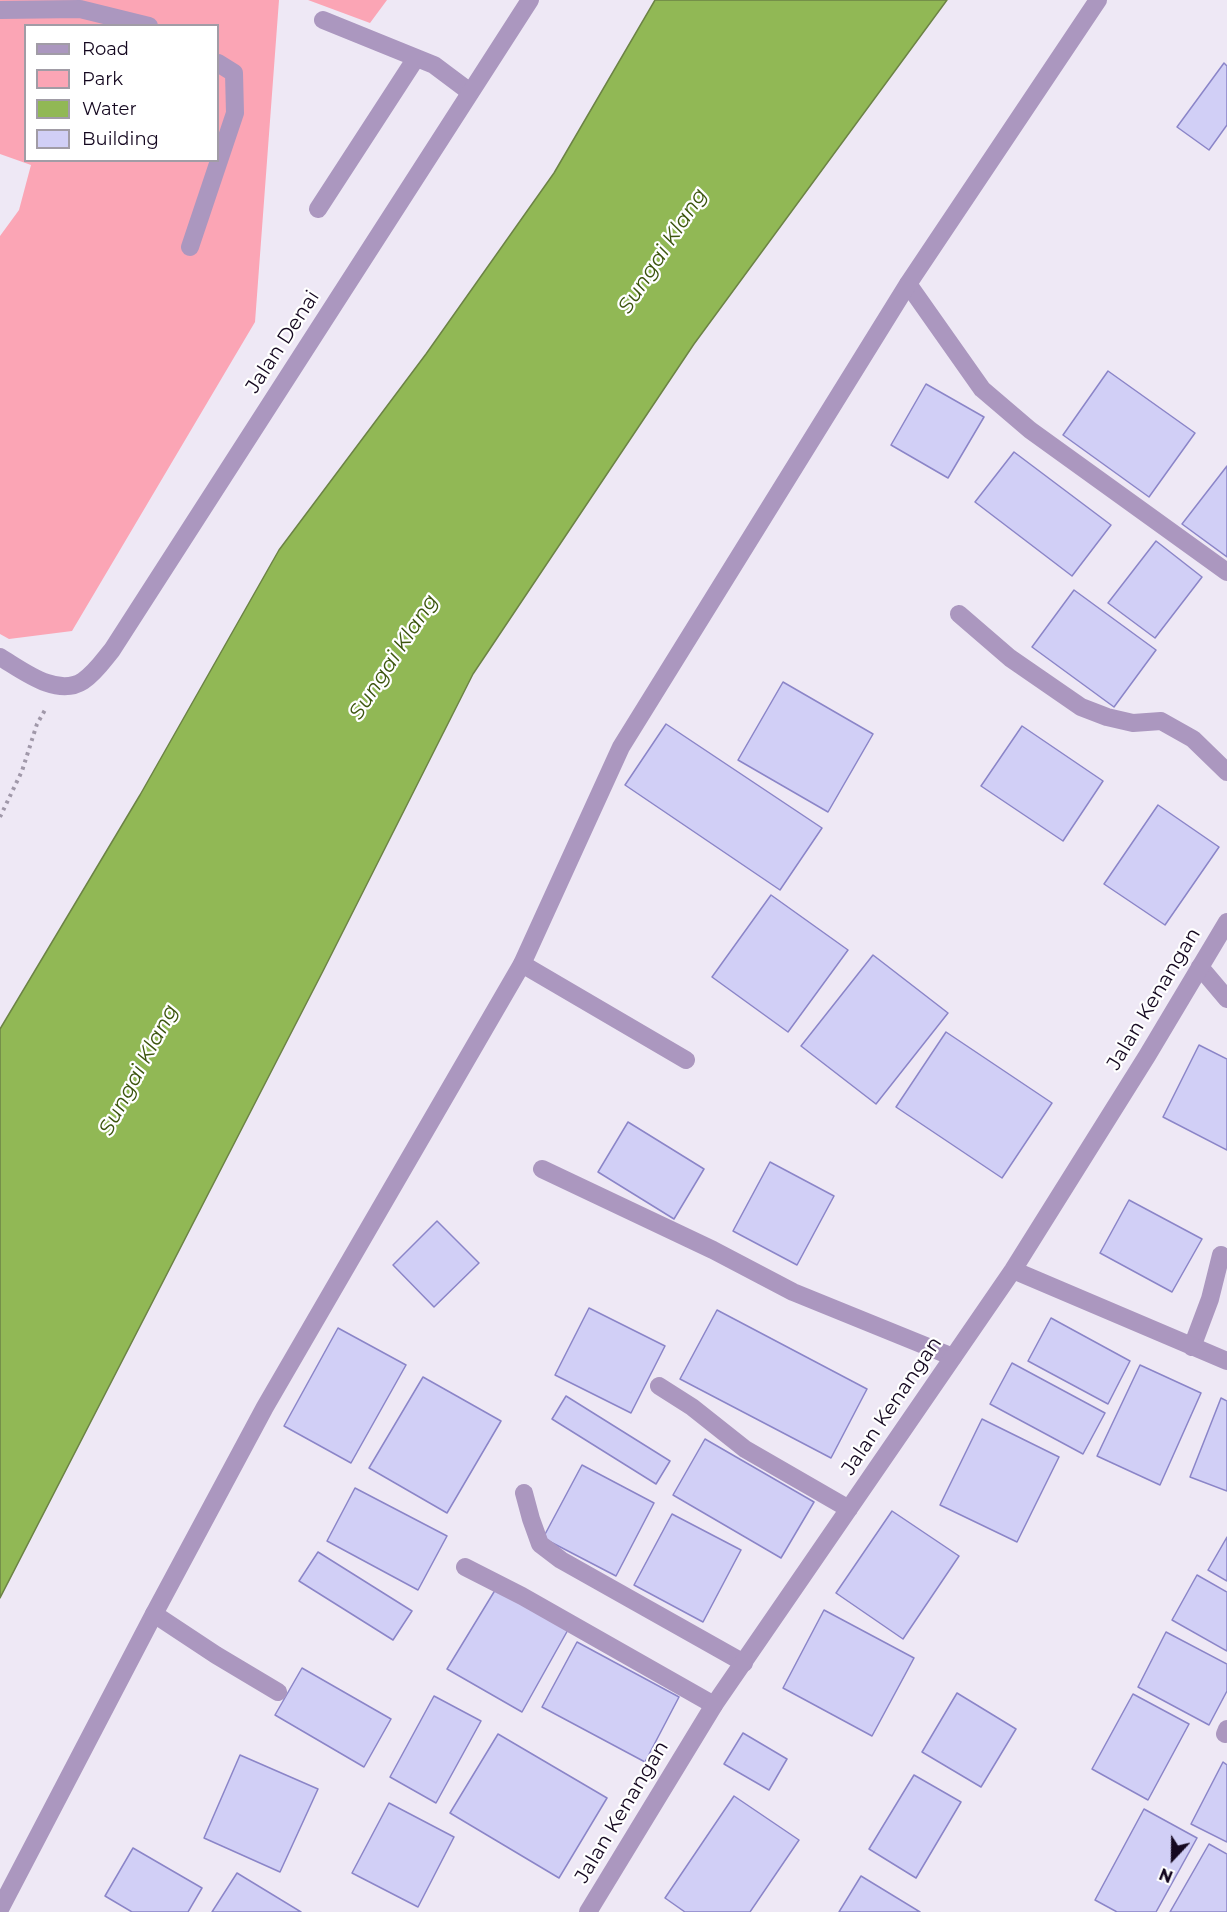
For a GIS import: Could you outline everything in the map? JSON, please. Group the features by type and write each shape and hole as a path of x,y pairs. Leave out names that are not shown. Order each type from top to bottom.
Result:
{"street":[{"name":"Jalan Denai","path":"57,687 81,683 97,669 112,650 530,0"},
{"path":"0,1909 265,1407 522,964 621,747 908,284 1098,0"},
{"path":"0,10 80,9 141,24"},
{"path":"323,20 434,65 470,92"},
{"path":"318,209 416,58"},
{"path":"219,64 234,73 235,113 219,161"},
{"path":"190,247 219,162"},
{"path":"908,284 982,389 1030,430 1227,572"},
{"path":"959,614 1010,658 1081,707 1107,717 1133,723 1161,722 1193,739 1227,772"},
{"path":"0,657 57,687"},
{"name":"Jalan Kenangan","path":"588,1912 714,1705 1012,1270 1147,1056 1227,922"},
{"path":"522,964 686,1060"},
{"path":"1200,967 1227,999"},
{"path":"542,1170 713,1250 793,1292 953,1357"},
{"path":"1192,1347 1210,1299 1221,1255"},
{"path":"1012,1270 1227,1361"},
{"path":"659,1386 692,1407 745,1449 849,1509"},
{"path":"524,1492 540,1544 561,1560 744,1663"},
{"path":"465,1567 522,1596 714,1705"},
{"path":"154,1614 278,1692"}],"path":[{"path":"0,817 21,771 37,724 57,687"}],"green space":[{"path":"0,0 279,0 255,322 72,631 9,639 0,634 0,236 19,210 31,165 0,154"},
{"path":"308,0 387,0 370,23"}],"water":[{"name":"Sungai Klang","path":"655,0 947,0 694,344 473,674 323,971 0,1598 0,1029 140,795 279,550 426,354 554,173"}],"building":[{"path":"1224,63 1227,66 1227,125 1209,150 1177,127"},
{"path":"1108,371 1195,433 1149,497 1063,435"},
{"path":"926,384 984,417 948,478 891,445"},
{"path":"1014,452 1111,525 1072,576 975,502"},
{"path":"1227,466 1227,557 1182,524"},
{"path":"1156,541 1202,577 1155,638 1108,603"},
{"path":"1074,590 1156,650 1114,707 1032,647"},
{"path":"783,682 873,734 828,812 738,760"},
{"path":"666,724 822,828 780,890 625,785"},
{"path":"1022,726 1103,781 1063,841 981,786"},
{"path":"1158,805 1219,847 1165,925 1104,884"},
{"path":"771,895 848,950 788,1032 712,977"},
{"path":"873,955 948,1013 876,1104 801,1046"},
{"path":"946,1032 1052,1103 1002,1178 896,1107"},
{"path":"1199,1045 1227,1059 1227,1150 1163,1117"},
{"path":"628,1122 704,1169 674,1219 598,1172"},
{"path":"770,1162 834,1196 797,1265 733,1231"},
{"path":"1129,1200 1202,1239 1172,1292 1100,1253"},
{"path":"437,1221 479,1263 434,1307 393,1265"},
{"path":"589,1308 665,1346 631,1413 555,1375"},
{"path":"717,1310 867,1389 831,1458 680,1379"},
{"path":"1051,1318 1130,1361 1108,1404 1028,1361"},
{"path":"338,1328 406,1365 351,1463 284,1426"},
{"path":"1012,1363 1105,1413 1083,1454 990,1404"},
{"path":"1140,1365 1201,1393 1160,1485 1097,1456"},
{"path":"423,1377 501,1421 447,1513 369,1468"},
{"path":"566,1396 670,1461 656,1484 552,1419"},
{"path":"1221,1398 1227,1401 1227,1491 1190,1477"},
{"path":"982,1419 1059,1457 1017,1542 940,1505"},
{"path":"705,1439 814,1502 781,1558 673,1495"},
{"path":"582,1465 654,1503 616,1576 543,1538"},
{"path":"355,1488 447,1536 418,1590 327,1541"},
{"path":"892,1511 959,1556 903,1639 836,1593"},
{"path":"672,1514 741,1550 703,1622 634,1585"},
{"path":"1227,1537 1227,1581 1208,1570"},
{"path":"318,1552 412,1611 393,1640 299,1581"},
{"path":"1197,1575 1227,1592 1227,1651 1172,1620"},
{"path":"497,1587 569,1628 522,1712 447,1669"},
{"path":"824,1610 914,1658 872,1736 783,1688"},
{"path":"1166,1632 1227,1664 1227,1691 1209,1725 1138,1687"},
{"path":"577,1642 679,1697 645,1762 542,1707"},
{"path":"302,1668 391,1719 364,1767 275,1715"},
{"path":"957,1693 1016,1729 981,1787 922,1752"},
{"path":"1133,1694 1189,1724 1148,1800 1092,1769"},
{"path":"434,1696 481,1721 436,1803 390,1777"},
{"path":"743,1733 787,1759 769,1790 724,1764"},
{"path":"498,1734 607,1798 559,1878 450,1813"},
{"path":"240,1755 318,1789 280,1872 204,1838"},
{"path":"1223,1762 1227,1765 1227,1842 1191,1824"},
{"path":"914,1775 961,1802 916,1878 869,1849"},
{"path":"734,1796 799,1840 750,1912 685,1912 665,1898"},
{"path":"389,1803 454,1837 418,1907 352,1873"},
{"path":"1144,1809 1197,1838 1156,1912 1117,1912 1095,1900"},
{"path":"1209,1844 1227,1854 1227,1912 1170,1912"},
{"path":"133,1848 202,1888 188,1912 132,1912 105,1896"},
{"path":"237,1873 301,1912 212,1912"},
{"path":"861,1876 920,1912 839,1912"}]}
